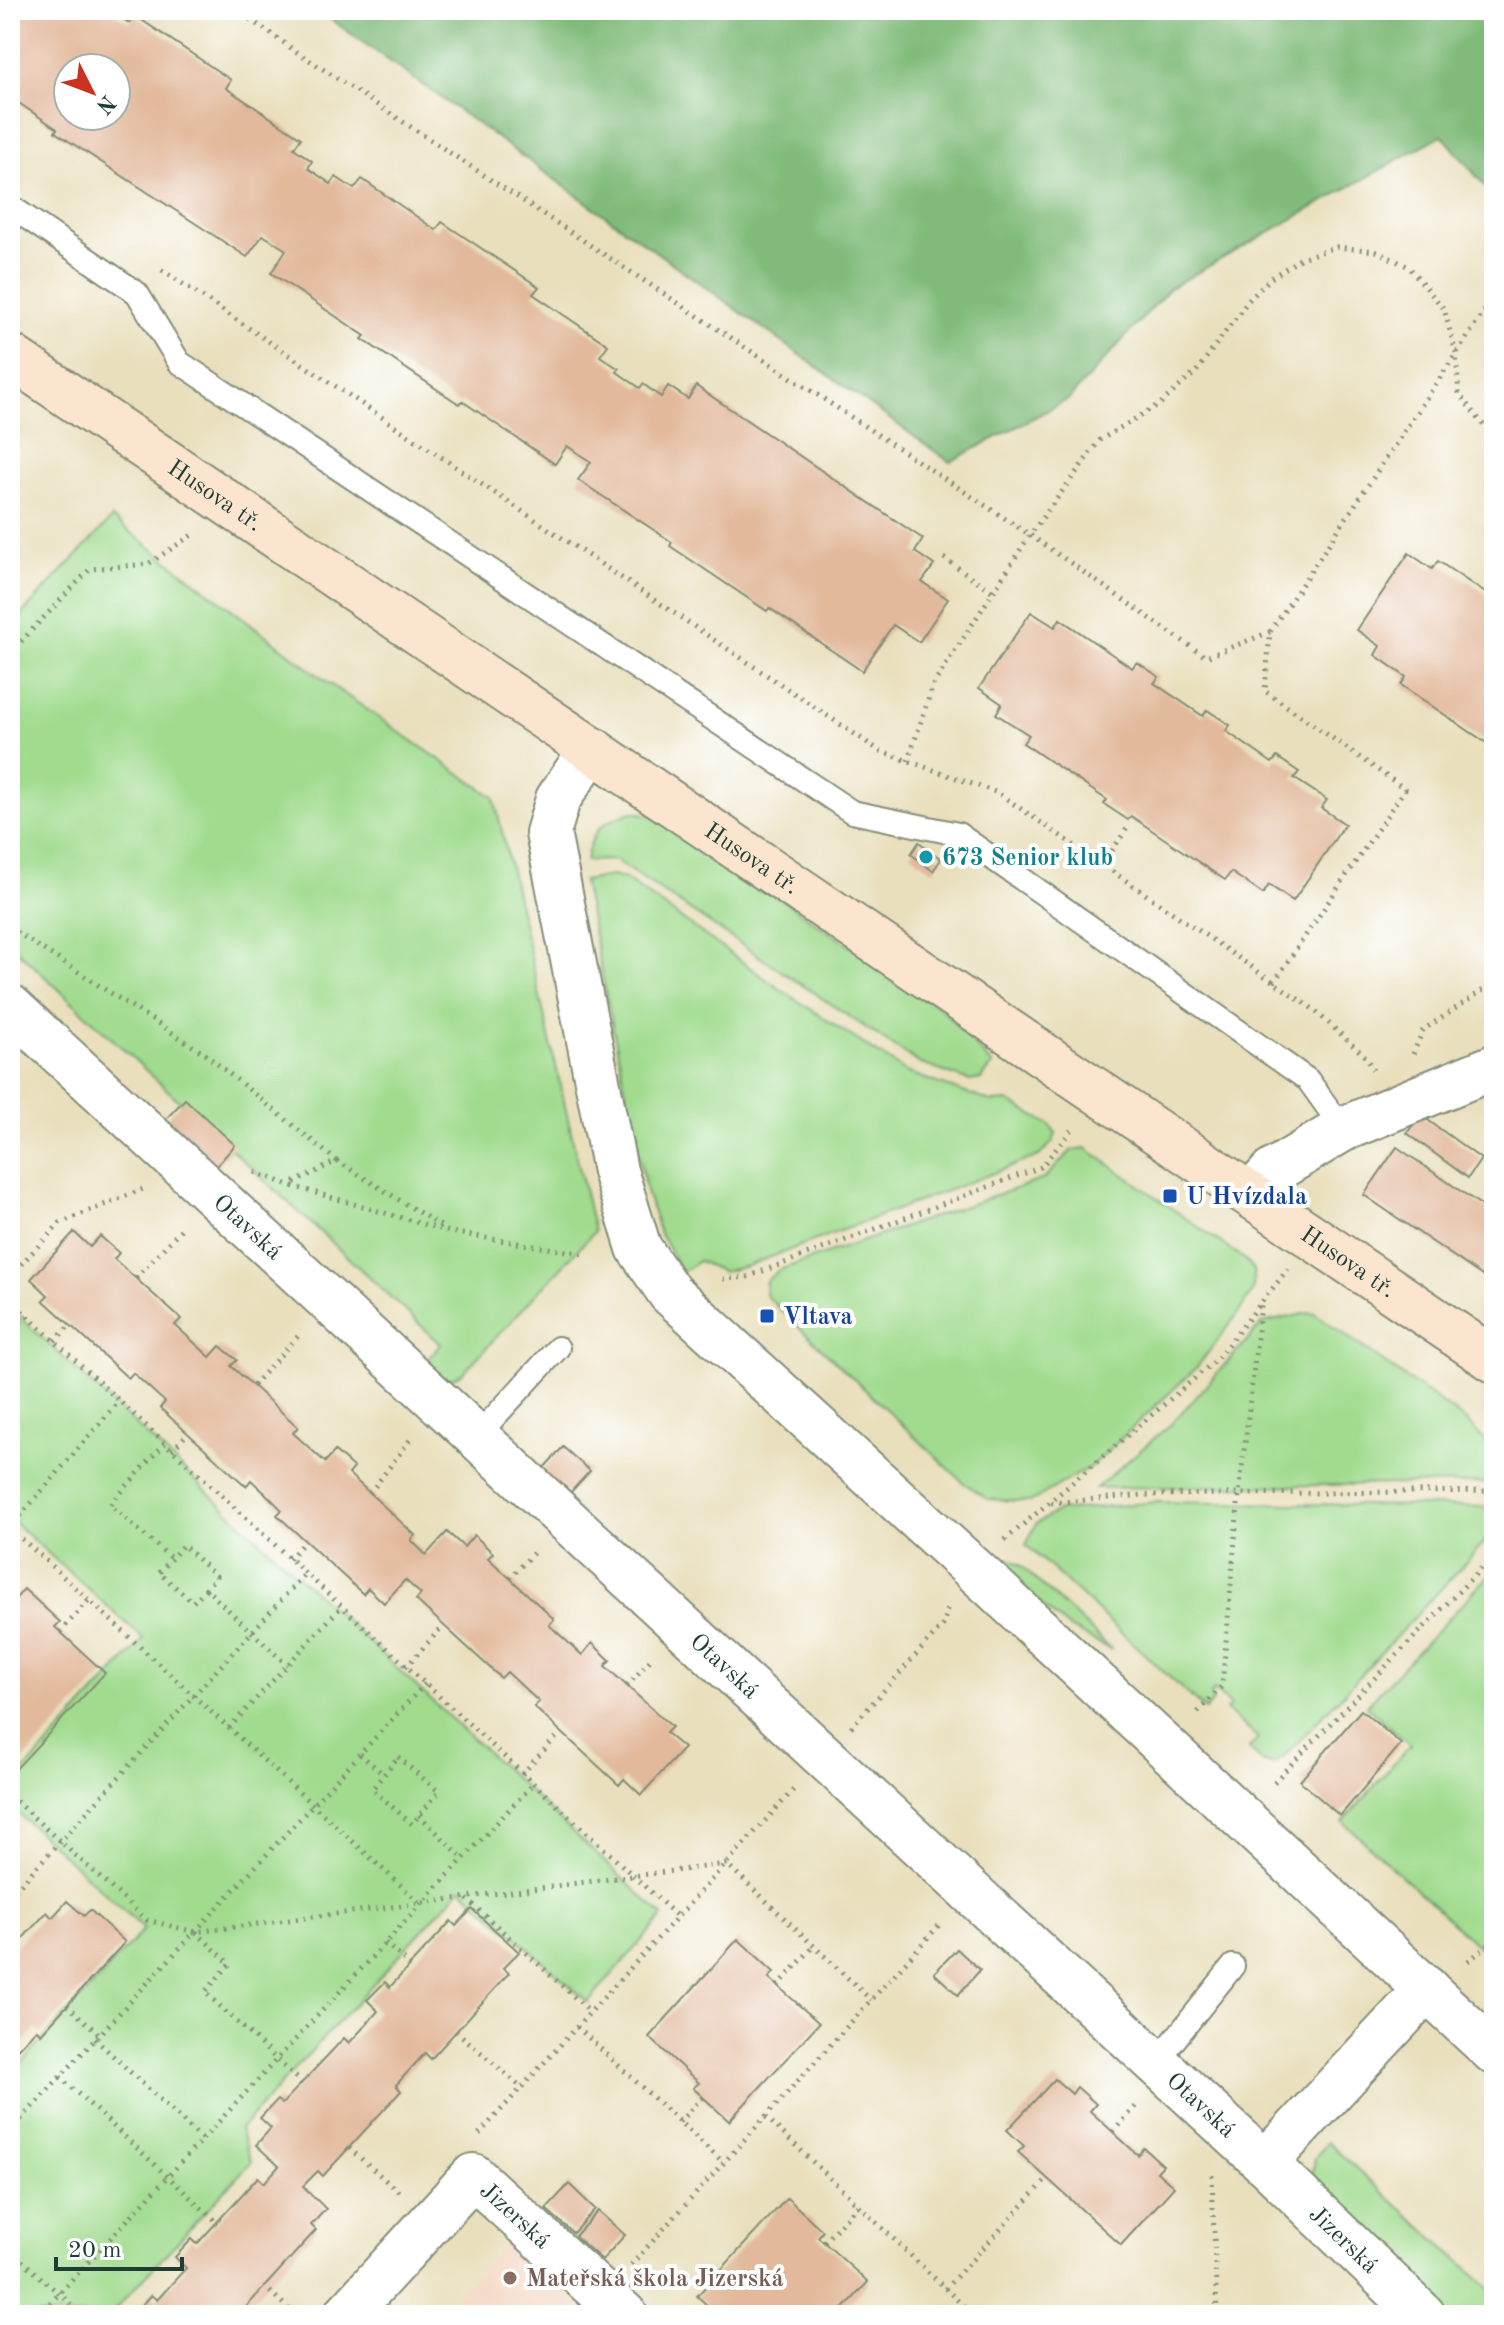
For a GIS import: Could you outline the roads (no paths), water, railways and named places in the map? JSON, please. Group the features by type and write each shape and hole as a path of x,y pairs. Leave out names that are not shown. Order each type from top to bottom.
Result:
{"street":[{"name":"Husova tř.","path":"10,356 1494,1360"},
{"path":"592,749 558,799 548,833 615,1171 639,1248 670,1293 976,1571 1494,2052"},
{"name":"Otavská","path":"10,1007 195,1201 441,1404 969,1891 1151,2079 1265,2163"},
{"path":"1251,1195 1272,1172 1343,1129 1494,1067"},
{"path":"1265,2163 1427,1989"},
{"name":"Jizerská","path":"1265,2163 1423,2315"},
{"name":"Jizerská","path":"346,2315 473,2176 614,2305"}],"lane":[{"path":"10,206 137,293 179,362 852,812 958,834 1308,1080 1343,1129"},
{"path":"476,1437 558,1348"},
{"path":"1151,2079 1233,1966"}],"place":[{"name":"673 Senior klub","path":"926,857"},
{"name":"U Hvízdala","path":"1170,1196"},
{"name":"Vltava","path":"767,1316"},
{"name":"Mateřská škola Jizerská","path":"510,2278"}]}
